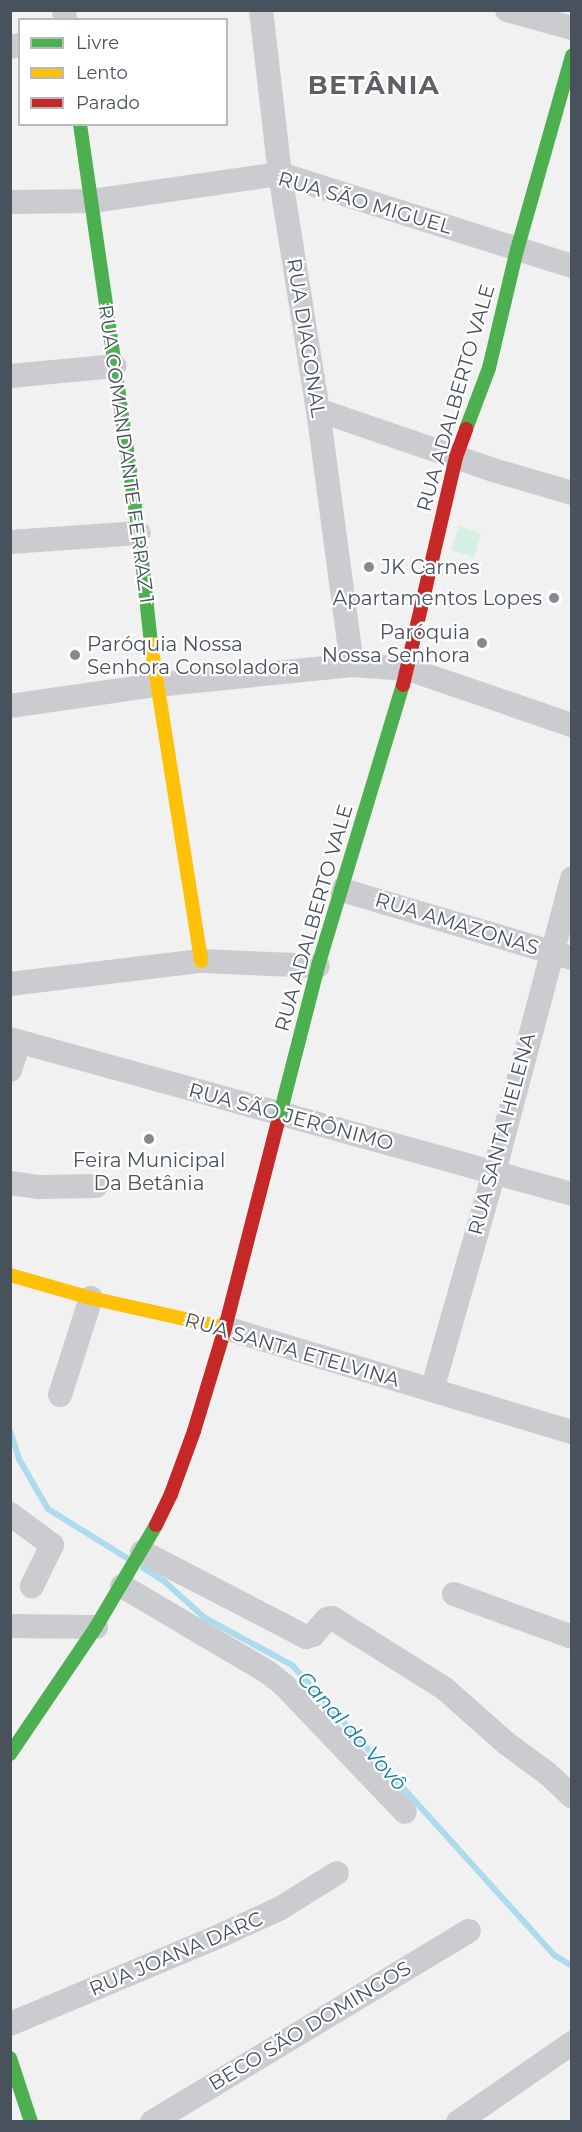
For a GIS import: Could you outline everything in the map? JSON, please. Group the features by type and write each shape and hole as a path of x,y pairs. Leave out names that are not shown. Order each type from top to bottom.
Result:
{"street":[{"name":"RUA DIAGONAL","path":"261,10 280,174 318,410 352,665"},
{"path":"507,10 572,28"},
{"name":"RUA ADALBERTO VALE","path":"10,1754 96,1627 133,1566 171,1494 194,1431 225,1328 278,1114 318,966 408,669 456,457 489,368 517,250 572,57"},
{"name":"RUA COMANDANTE FERRAZ 1","path":"80,126 139,533 156,685 201,961"},
{"name":"RUA SÃO MIGUEL","path":"10,202 92,201 280,174 572,266"},
{"path":"10,376 115,366"},
{"path":"318,410 456,457 572,493"},
{"path":"10,542 139,533"},
{"path":"10,706 156,685 352,665 408,669 572,725"},
{"name":"RUA SANTA HELENA","path":"432,1390 494,1172 561,955 572,878"},
{"name":"RUA AMAZONAS","path":"342,890 561,955"},
{"path":"10,984 201,961 318,966"},
{"path":"10,1070 15,1041"},
{"name":"RUA SÃO JERÔNIMO","path":"15,1041 572,1194"},
{"path":"10,1183 38,1186 96,1186"},
{"name":"RUA SANTA ETELVINA","path":"10,1275 91,1298 225,1328 572,1432"},
{"path":"60,1395 91,1298"},
{"path":"10,1514 52,1545 32,1586"},
{"path":"133,1566 306,1637 313,1635 325,1620 332,1618 445,1689 506,1743 548,1774 572,1796"},
{"path":"133,1566 284,1685 405,1812"},
{"path":"454,1594 572,1637"},
{"path":"10,1626 96,1627"},
{"name":"RUA JOANA DARC","path":"10,2024 226,1933 279,1908 337,1873"},
{"name":"BECO SÃO DOMINGOS","path":"152,2121 469,1931"},
{"path":"458,2121 572,2043"},
{"path":"10,2058 31,2121"}],"green space":[{"path":"459,526 481,533 474,557 451,550"}],"waterway":[{"name":"Canal do Vovô","path":"10,1431 19,1459 48,1509 127,1558"},
{"name":"Canal do Vovô","path":"143,1568 165,1582 205,1618 292,1665 554,1955 572,1966"}],"traffic: fast":[{"path":"466,429 489,368 517,250 572,56"},
{"path":"80,126 139,533 151,644"},
{"path":"277,1126 318,966 403,685"},
{"path":"10,1754 96,1627 156,1525"},
{"path":"10,2058 31,2122"}],"traffic: slow":[{"path":"151,644 201,961"},
{"path":"10,1275 91,1298 225,1328"}],"traffic: jam":[{"path":"403,685 456,457 466,429"},
{"path":"156,1525 171,1494 194,1431 225,1328 277,1126"}],"place":[{"name":"JK Carnes","path":"369,567"},
{"name":"Apartamentos Lopes","path":"554,598"},
{"name":"Paróquia Nossa Senhora","path":"482,643"},
{"name":"Paróquia Nossa Senhora Consoladora","path":"75,655"},
{"name":"Feira Municipal Da Betânia","path":"149,1139"}],"district":[{"name":"BETÂNIA","path":"374,86"}]}
